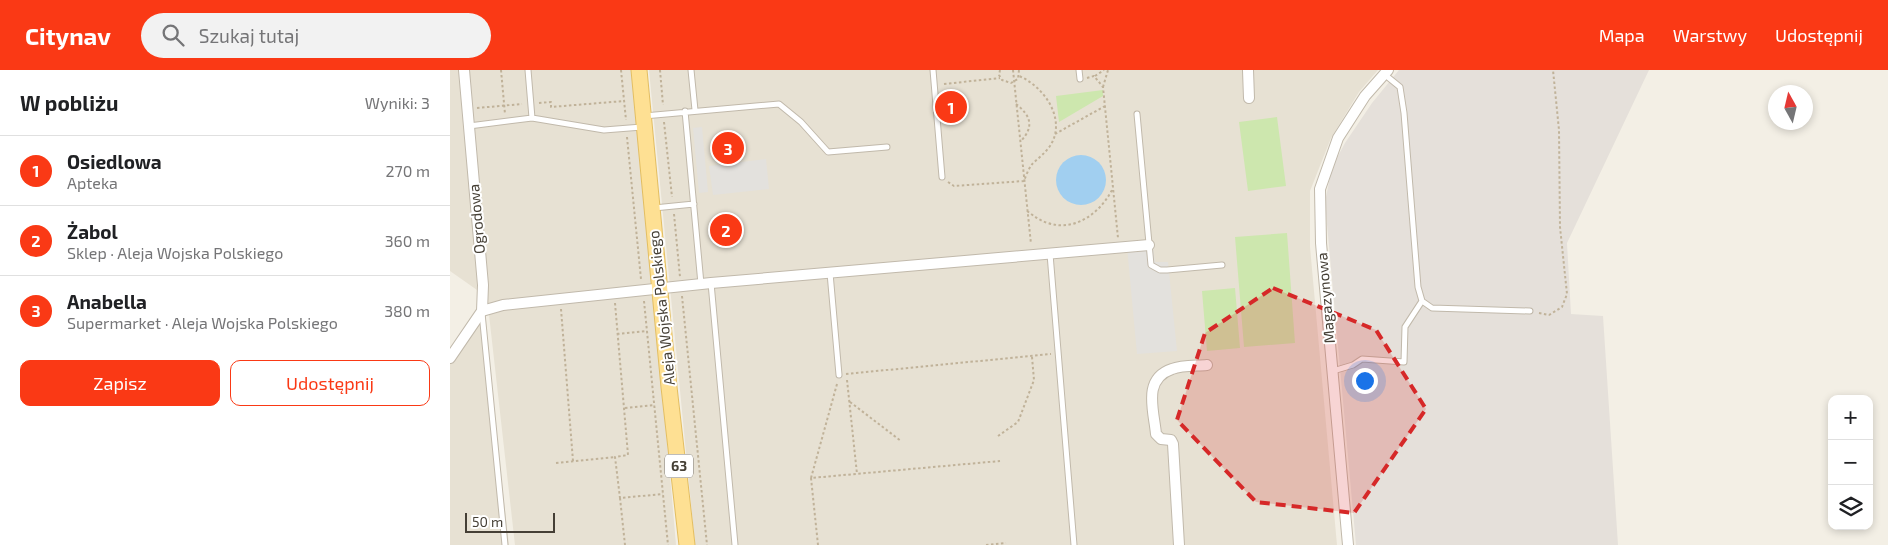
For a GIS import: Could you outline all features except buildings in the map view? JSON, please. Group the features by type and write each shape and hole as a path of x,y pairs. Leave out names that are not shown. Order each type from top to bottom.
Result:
{"main road":[{"name":"Aleja Wojska Polskiego","path":"640,70 652,208 687,545"}],"street":[{"name":"Ogrodowa","path":"464,70 483,285 482,310"},
{"path":"1248,70 1249,98"},
{"name":"Magazynowa","path":"1348,545 1321,243 1320,189 1338,138 1365,96 1386,72"},
{"path":"450,358 482,310 503,306 706,283 1149,245"},
{"path":"1179,545 1173,444 1170,440 1161,438 1156,434 1151,389 1158,377 1172,369 1207,365"}],"lane":[{"path":"528,70 532,118"},
{"path":"691,70 695,110"},
{"path":"933,70 942,177"},
{"path":"1080,70 1080,79"},
{"path":"1386,72 1400,87 1418,287 1422,300 1432,308 1530,311"},
{"path":"469,126 532,118 604,130 626,128 663,114 779,104 801,122 828,152 887,147"},
{"path":"685,111 694,204 706,283 735,545"},
{"path":"1137,114 1152,265 1160,270 1222,265"},
{"path":"652,208 694,204"},
{"path":"1050,254 1074,545"},
{"path":"830,272 839,375"},
{"path":"1332,372 1354,366 1362,359 1404,362 1405,327 1422,300"},
{"path":"482,310 505,545"}],"path":[{"path":"501,70 506,121"},
{"path":"621,70 668,545"},
{"path":"660,70 707,545"},
{"path":"1000,70 1000,78"},
{"path":"1013,70 1033,255"},
{"path":"934,84 1000,78 1006,83 1014,82 1019,76 1019,70"},
{"path":"1080,79 1094,76 1104,70"},
{"path":"1108,70 1103,87 1119,248"},
{"path":"1530,311 1549,315 1562,307 1567,294 1560,227 1558,130 1553,70"},
{"path":"1019,76 1032,82 1045,94 1053,109 1056,123 1051,145 1032,165 1024,181"},
{"path":"1094,76 1103,87"},
{"path":"467,109 550,102 551,108 624,101"},
{"path":"1016,104 1025,113 1029,122 1029,132 1021,142"},
{"path":"1055,134 1105,106"},
{"path":"942,177 954,186 1024,181"},
{"path":"1027,211 1049,224 1070,224 1084,220 1098,210 1112,189"},
{"path":"556,463 628,455 615,294"},
{"path":"560,307 573,461"},
{"path":"617,334 646,332"},
{"path":"818,545 811,478 830,414 839,375 1058,353"},
{"path":"998,436 1018,422 1034,380 1032,357"},
{"path":"847,374 857,474"},
{"path":"850,402 901,441"},
{"path":"625,408 654,405"},
{"path":"615,457 625,545"},
{"path":"811,478 1000,461"},
{"path":"620,498 662,494"},
{"path":"986,545 1006,543"}],"highlighted area":[{"path":"1273,288 1376,330 1426,409 1354,513 1256,502 1177,420 1205,333"}],"shaded area":[{"path":"450,70 633,70 676,545 515,545 487,297 450,271"},
{"path":"649,70 1378,70 1359,92 1331,138 1310,191 1310,247 1337,545 695,545"},
{"path":"1399,70 1649,70 1567,243 1571,314 1603,316 1618,545 1356,545 1325,202 1332,167 1345,143 1372,103"},
{"path":"702,127 708,192 699,193 693,128"},
{"path":"766,159 769,189 713,195 709,166"},
{"path":"1127,247 1153,247 1155,262 1168,262 1177,351 1137,354"},
{"path":"482,311 509,545 450,545 450,358"}],"green space":[{"path":"1103,90 1103,96 1059,122 1056,96"},
{"path":"1277,117 1286,186 1248,191 1239,122"},
{"path":"1287,233 1295,343 1244,347 1235,237"},
{"path":"1235,288 1240,348 1207,351 1202,291"}],"water":[{"path":"1076,155 1086,155 1099,162 1106,175 1106,185 1099,198 1086,205 1076,205 1067,201 1060,194 1056,185 1056,175 1060,166 1067,159"}],"place":[{"name":"Osiedlowa","path":"951,107"},
{"name":"Anabella","path":"728,148"},
{"name":"Żabol","path":"726,230"}]}
